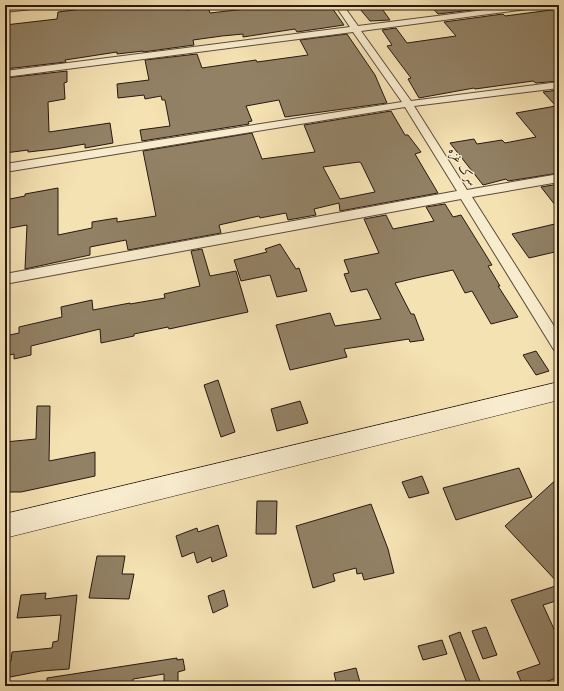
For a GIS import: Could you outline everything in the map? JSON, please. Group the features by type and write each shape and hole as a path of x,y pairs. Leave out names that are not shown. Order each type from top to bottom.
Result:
{"street":[{"path":"5,10 48,5"},
{"name":"سرک غزه","path":"339,5 408,104 559,346"},
{"path":"5,74 542,5"},
{"path":"5,168 408,104 559,85"},
{"path":"5,280 464,194 559,178"},
{"path":"5,526 559,391"}],"building":[{"path":"115,5 156,5 157,9 185,6 186,10 208,7 210,13 245,9 243,5 330,5 344,25 297,32 295,29 243,37 243,34 222,36 193,40 194,45 143,52 117,54 117,52 65,60 66,62 5,69 5,25 57,19 58,12"},
{"path":"430,5 495,5 497,7 438,14"},
{"path":"380,6 390,20 370,21 360,9"},
{"path":"559,9 559,81 536,83 533,81 474,88 419,98 408,79 411,78 387,46 392,45 382,30 396,28 407,43 456,36 444,22 503,14 505,16"},
{"path":"347,34 375,75 387,103 285,117 279,100 246,106 252,121 248,122 249,124 142,141 140,130 170,126 165,100 162,100 161,96 145,99 144,95 118,98 117,84 149,80 145,60 197,54 202,68 256,60 257,62 308,55 300,40"},
{"path":"67,71 67,82 64,83 65,99 48,102 49,132 110,123 113,143 85,148 85,144 55,149 5,153 5,78"},
{"path":"559,90 559,173 508,181 506,179 483,185 450,143 474,139 477,144 502,140 505,143 536,137 516,113 556,106 543,92"},
{"path":"391,111 405,135 408,135 421,152 415,154 438,193 340,211 339,203 314,209 316,215 288,220 286,213 260,218 259,216 219,225 221,233 128,250 126,240 90,247 90,255 25,269 27,225 5,229 5,200 25,196 25,194 58,188 58,235 92,228 92,222 117,218 117,222 156,216 143,151 252,133 262,159 315,152 304,125","holes":["359,162 361,163 375,192 340,199 323,167"]},
{"path":"559,184 559,210 541,187"},
{"path":"445,204 453,217 461,215 492,265 488,266 500,286 498,286 518,317 491,324 472,291 465,293 453,270 416,278 395,283 411,314 414,314 424,340 410,342 409,339 344,349 347,357 290,370 276,325 330,313 335,326 381,319 367,289 351,292 344,274 349,273 344,260 379,253 364,219 386,215 393,229 434,221 426,207"},
{"path":"559,223 559,251 529,258 512,234"},
{"path":"280,244 296,269 299,268 307,291 277,297 270,275 241,281 234,260 267,252 265,249"},
{"path":"202,249 210,276 236,271 248,312 169,329 168,327 134,334 134,336 101,343 100,329 31,346 31,355 14,359 14,354 5,356 5,336 19,333 19,327 62,317 61,307 92,300 93,310 165,298 164,294 200,286 191,251"},
{"path":"536,351 549,371 536,375 523,355"},
{"path":"218,380 235,432 221,437 204,385"},
{"path":"300,401 308,423 277,431 271,409"},
{"path":"37,406 50,406 49,461 95,452 95,476 21,492 5,492 5,442 36,439"},
{"path":"519,468 532,497 456,520 443,488"},
{"path":"422,476 429,493 409,498 402,482"},
{"path":"559,477 559,584 505,526"},
{"path":"257,501 277,501 276,534 256,534"},
{"path":"371,504 388,549 394,573 364,580 362,573 357,574 356,568 333,574 335,581 313,588 296,526"},
{"path":"218,525 227,556 212,562 211,557 197,563 194,552 182,557 176,536 197,528 198,532"},
{"path":"97,556 125,556 122,574 134,574 129,599 89,598"},
{"path":"559,585 559,600 543,605 559,640 559,677 534,686 523,686 517,672 540,664 511,600"},
{"path":"224,590 228,606 213,613 208,596"},
{"path":"46,593 45,599 77,595 69,669 41,671 5,678 5,661 11,661 12,652 52,648 53,642 58,641 61,615 17,618 21,595"},
{"path":"486,627 497,655 483,659 472,631"},
{"path":"460,632 482,686 468,686 449,636"},
{"path":"442,640 447,654 423,660 418,646"},
{"path":"177,658 177,660 183,659 185,670 178,672 178,686 164,686 164,674 133,679 133,684 115,686 47,686 47,678"},
{"path":"356,668 361,686 337,686 334,673"}]}
